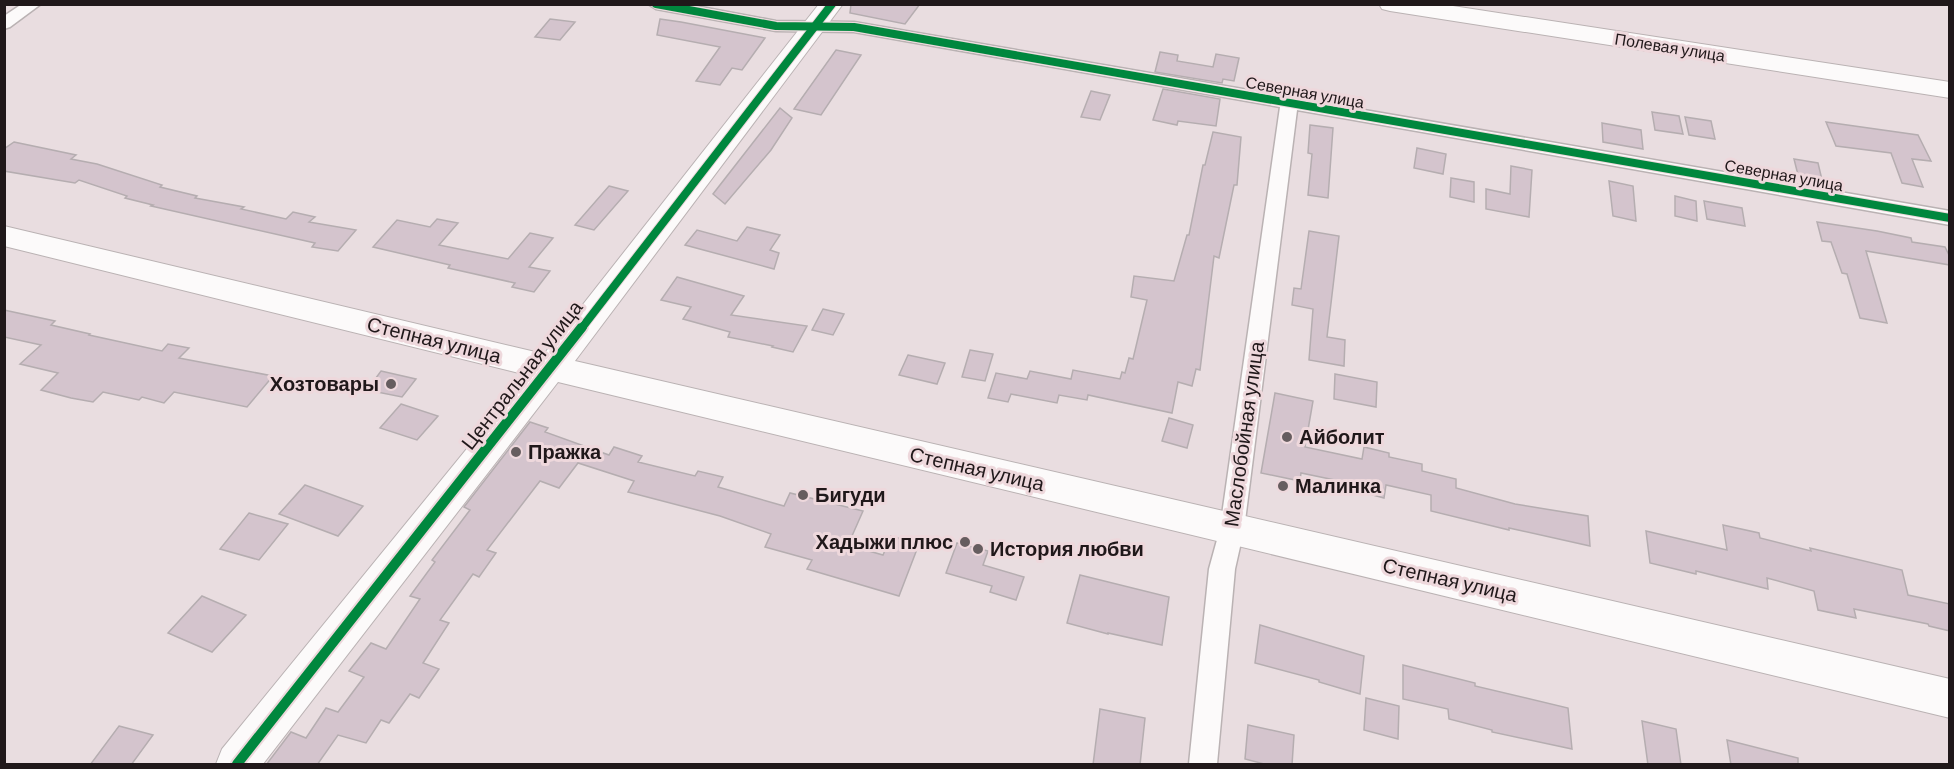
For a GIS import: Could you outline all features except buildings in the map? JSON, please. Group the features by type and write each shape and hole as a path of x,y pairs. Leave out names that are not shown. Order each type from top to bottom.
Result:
{"main road":[{"name":"Полевая улица","path":"1390,4 1950,90"},
{"name":"Полевая улица","path":"1460,4 1950,76"},
{"name":"Центральная улица","path":"237,765 551,368 824,15"},
{"name":"Степная улица","path":"4,236 551,368 1950,699"}],"street":[{"path":"4,24 33,4"},
{"name":"Северная улица","path":"656,4 776,26 824,15 854,27 1950,219"},
{"name":"Маслобойная улица","path":"1203,765 1222,569 1232,529 1289,104"}],"cycle path":[{"path":"656,4 776,26 854,27 1950,218"},
{"path":"237,764 551,368 832,4"}],"place":[{"name":"Хозтовары","path":"391,384"},
{"name":"Айболит","path":"1287,437"},
{"name":"Пражка","path":"516,452"},
{"name":"Малинка","path":"1283,486"},
{"name":"Бигуди","path":"803,495"},
{"name":"Хадыжи плюс","path":"965,542"},
{"name":"История любви","path":"978,549"}]}
